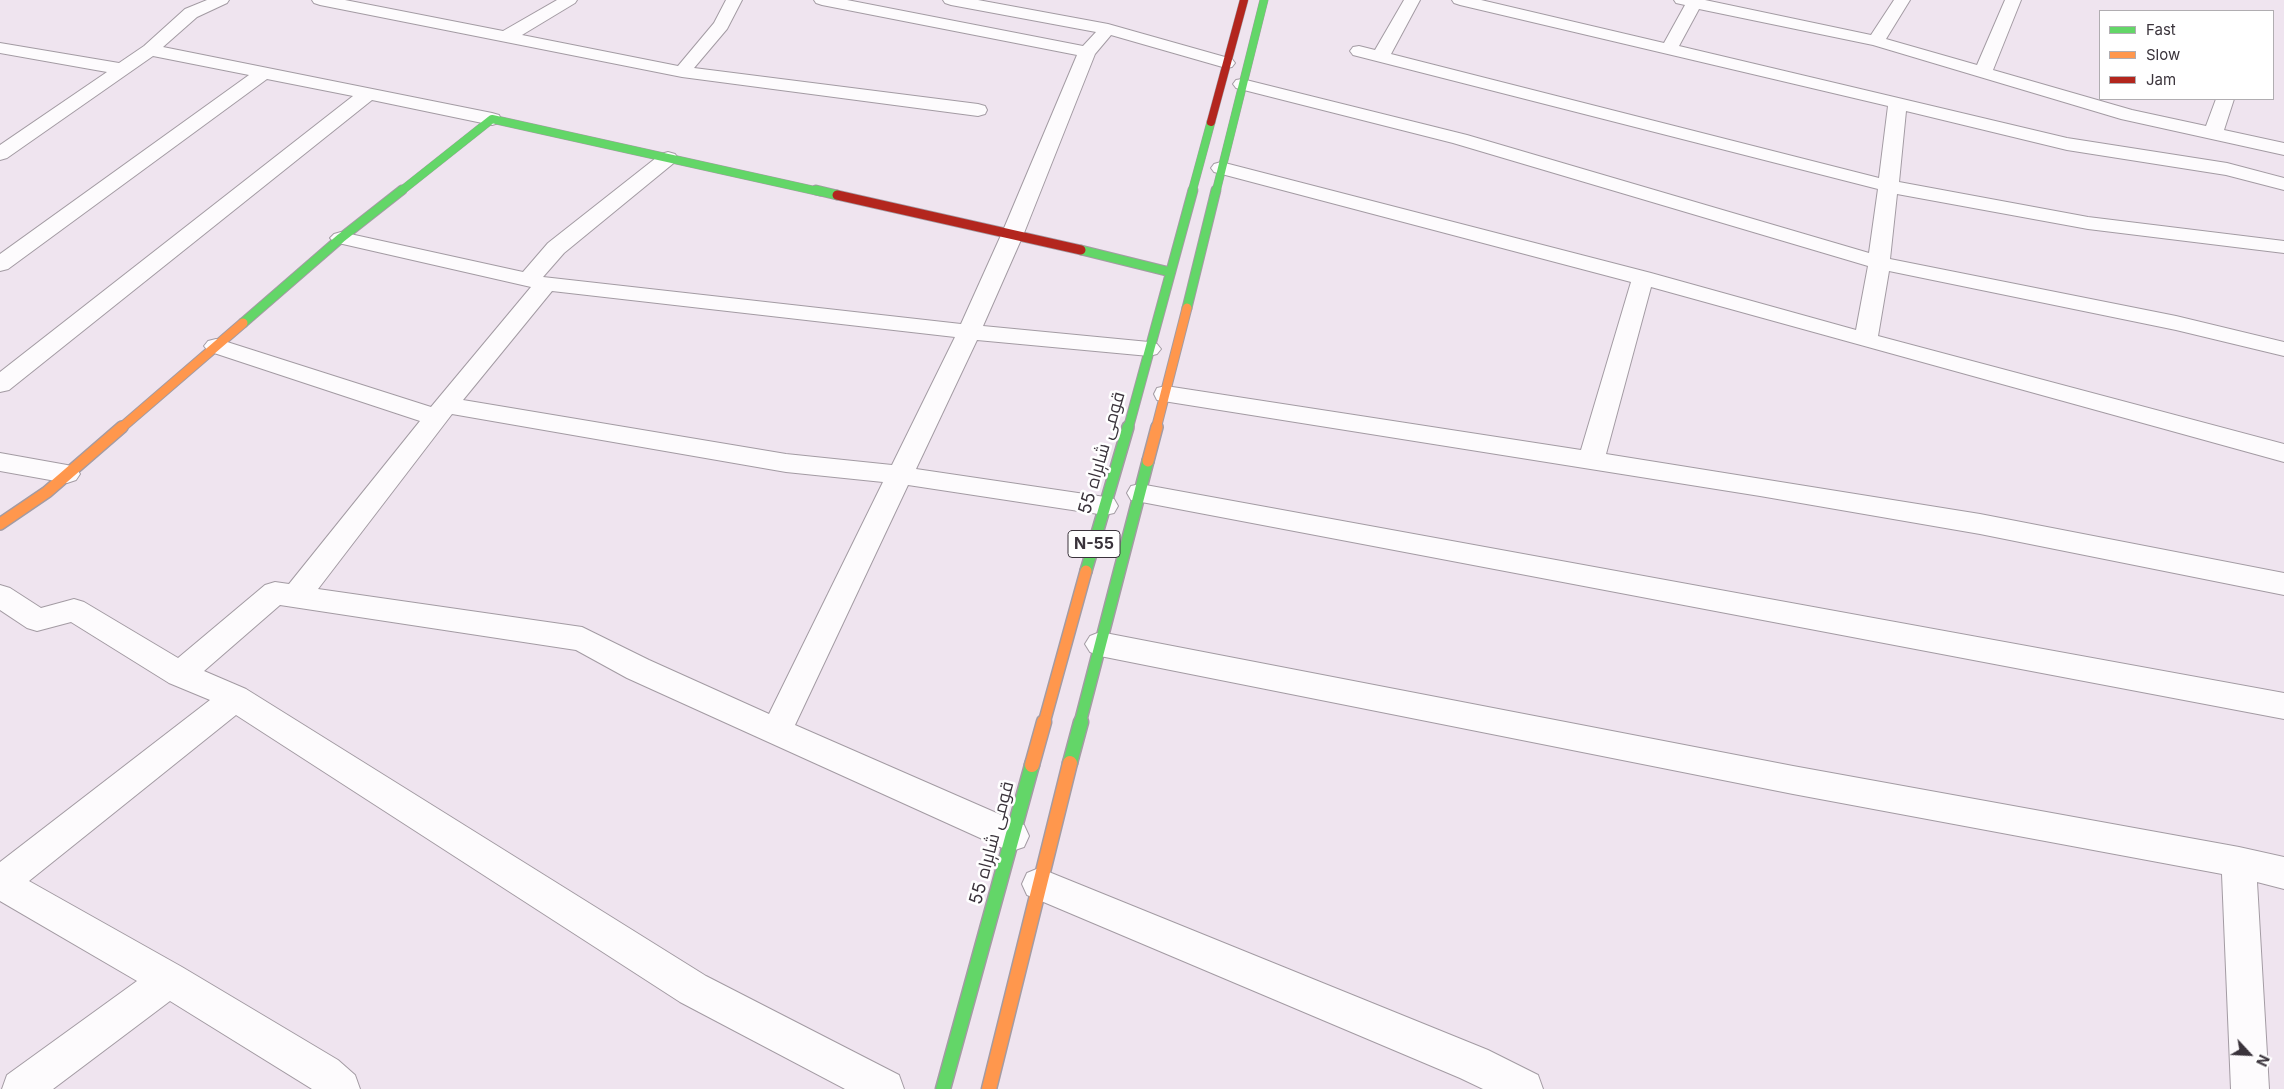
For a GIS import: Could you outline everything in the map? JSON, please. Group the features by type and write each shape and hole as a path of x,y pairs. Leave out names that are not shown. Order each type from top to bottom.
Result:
{"main road":[{"name":"قومی شاہراہ 55","path":"943,1089 1012,836 1150,349 1244,0"},
{"name":"N-55","path":"988,1089 1100,644 1166,394 1264,0"},
{"path":"0,524 47,492 341,238 492,119 1013,234 1170,272"},
{"path":"1203,149 1223,159"},
{"path":"1183,224 1207,227"}],"street":[{"path":"320,0 682,72 978,110"},
{"path":"506,37 569,0"},
{"path":"682,72 721,25 734,0"},
{"path":"822,0 1088,52"},
{"path":"951,0 1108,29 1226,62"},
{"path":"1380,56 1412,0"},
{"path":"1460,0 2067,144 2227,169 2284,184"},
{"path":"1772,19 1778,0"},
{"path":"1876,41 1902,0"},
{"path":"1983,72 2013,0"},
{"path":"0,154 150,50 191,13 213,1"},
{"path":"1669,49 1688,1 1876,41 2128,115 2284,149"},
{"path":"777,730 969,332 1013,234 1088,52 1108,29"},
{"path":"0,48 123,69"},
{"path":"150,50 492,119"},
{"path":"1359,51 1888,186 2088,223 2284,247"},
{"path":"0,264 264,73"},
{"path":"1242,84 1460,139 1879,263 2176,323 2284,350"},
{"path":"0,384 368,94"},
{"path":"2213,134 2225,100"},
{"path":"1866,340 1879,263 1898,103"},
{"path":"296,596 441,411 537,282 556,248 668,158"},
{"path":"1223,159 1866,340 2284,453"},
{"path":"341,238 537,282 969,332 1150,349"},
{"path":"1591,461 1643,278"},
{"path":"216,346 441,411 786,463 899,475 1105,506"},
{"path":"1166,394 1980,524 2284,584"},
{"path":"0,462 68,474"},
{"path":"1140,493 2284,706"},
{"path":"180,674 275,593 582,639 638,669 1012,836"},
{"path":"0,596 37,620 74,610 180,674 235,698 693,988 885,1089"},
{"path":"1100,644 1802,782 2239,862 2284,873"},
{"path":"235,698 0,883 168,980 324,1074 341,1089"},
{"path":"2239,862 2250,1089"},
{"path":"1039,884 1474,1064 1524,1089"},
{"path":"21,1089 168,980"}],"traffic: fast":[{"path":"1187,308 1264,0"},
{"path":"243,323 341,238 492,119 837,195"},
{"path":"1086,571 1139,390 1211,122"},
{"path":"1081,250 1170,272"},
{"path":"1070,763 1148,461"},
{"path":"943,1089 1032,765"}],"traffic: slow":[{"path":"1148,461 1187,308"},
{"path":"0,524 47,492 243,323"},
{"path":"1032,765 1086,571"},
{"path":"989,1089 1070,763"}],"traffic: jam":[{"path":"1211,122 1244,0"},
{"path":"837,195 1081,250"}]}
